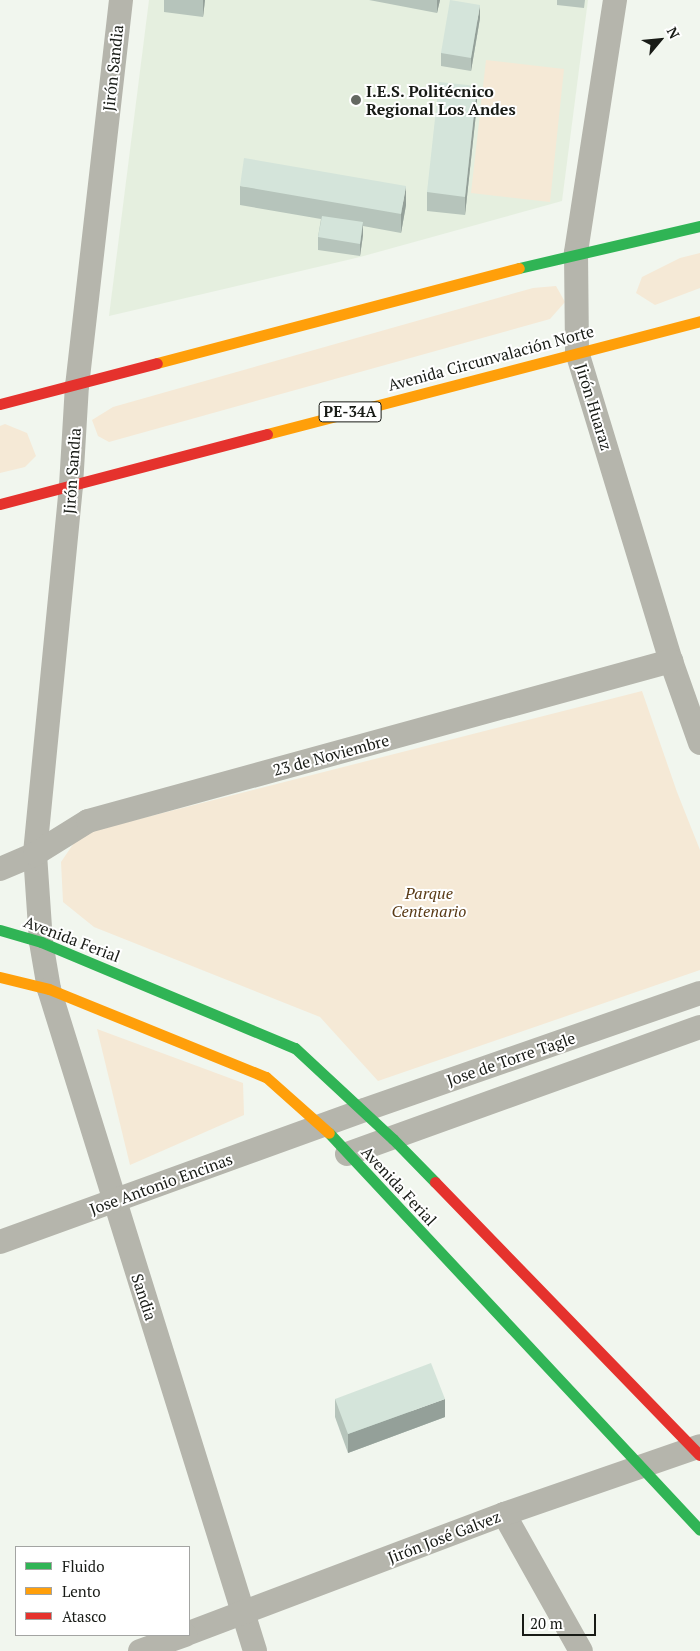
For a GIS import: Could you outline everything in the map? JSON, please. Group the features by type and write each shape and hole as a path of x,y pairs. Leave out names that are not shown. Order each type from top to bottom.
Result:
{"main road":[{"path":"0,404 576,253 700,226"},
{"name":"Avenida Circunvalación Norte","path":"0,504 700,321"},
{"name":"Avenida Ferial","path":"0,930 41,942 295,1048 364,1110 698,1450"},
{"name":"Avenida Ferial","path":"0,977 49,989 266,1077 322,1126 700,1530"}],"street":[{"name":"Jirón Sandia","path":"41,942 35,854 72,486 77,385 120,0"},
{"name":"Jirón Huaraz","path":"614,0 576,253 577,352 671,661 700,743"},
{"name":"23 de Noviembre","path":"0,869 35,854 88,821 671,661"},
{"name":"Sandia","path":"41,942 49,989 114,1202 245,1613 255,1651"},
{"name":"Jose de Torre Tagle","path":"322,1126 700,993"},
{"name":"Jose de Torre Tagle","path":"347,1154 700,1027"},
{"name":"Jose Antonio Encinas","path":"0,1242 322,1126"},
{"name":"Jirón José Galvez","path":"190,1633 504,1514 641,1467 698,1450"},
{"path":"504,1514 581,1651"},
{"path":"140,1651 182,1636"}],"shaded area":[{"name":"I.E.S. Politécnico Regional Los Andes","path":"149,0 588,0 562,201 360,257 109,316"}],"green space":[{"path":"486,60 564,69 550,202 471,193"},
{"path":"700,253 700,288 655,305 636,293 642,277 680,258"},
{"path":"556,286 565,302 550,319 109,442 98,436 92,420 113,407 533,288"},
{"path":"5,424 27,433 36,456 25,467 0,473 0,426"},
{"name":"Parque Centenario","path":"642,691 677,792 700,850 700,970 378,1081 320,1017 94,927 63,902 61,862 80,834"},
{"path":"97,1029 243,1083 244,1115 130,1165"}],"building":[{"path":"450,0 480,5 471,58 441,53"},
{"path":"439,82 477,86 465,197 427,192"},
{"path":"244,158 406,186 401,214 240,186"},
{"path":"322,216 363,222 360,244 318,237"},
{"path":"431,1363 445,1399 348,1434 335,1399"}],"traffic: fast":[{"path":"519,268 700,226"},
{"path":"0,930 41,942 295,1048 393,1139 435,1182"},
{"path":"329,1133 700,1530"}],"traffic: slow":[{"path":"157,363 519,268"},
{"path":"267,434 700,321"},
{"path":"0,977 49,989 266,1077 329,1133"}],"traffic: jam":[{"path":"0,404 157,363"},
{"path":"0,504 267,434"},
{"path":"435,1182 700,1455"}],"place":[{"name":"I.E.S. Politécnico Regional Los Andes","path":"356,100"}]}
